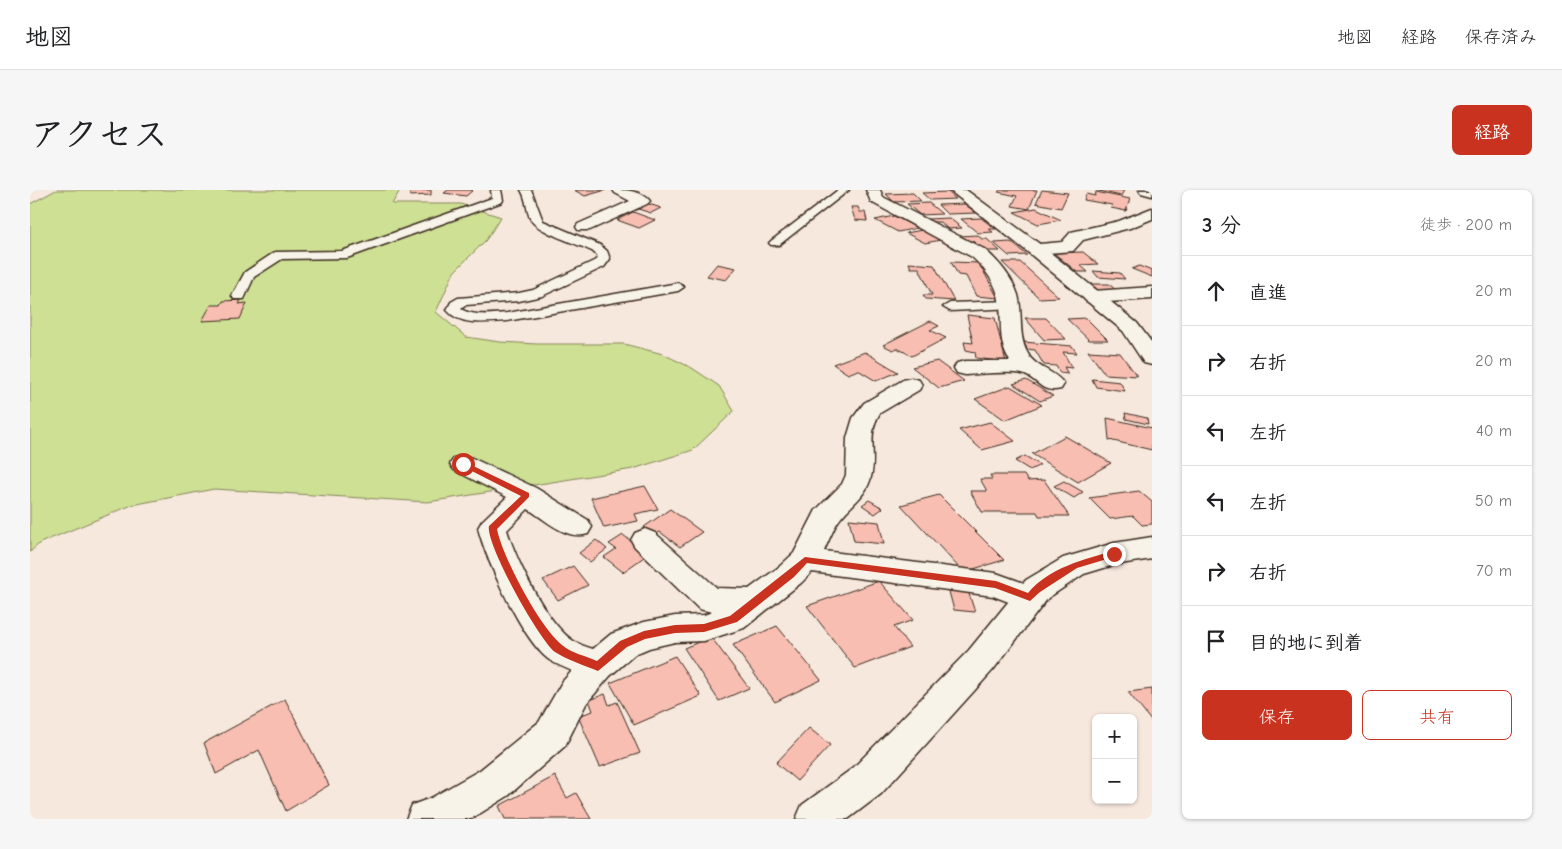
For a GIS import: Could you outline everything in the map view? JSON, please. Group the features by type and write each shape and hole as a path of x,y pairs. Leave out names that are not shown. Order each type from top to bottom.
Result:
{"street":[{"path":"584,227 642,201 620,190"},
{"path":"873,190 876,199 978,253 992,265 1008,295 1013,345 1018,357 1027,367 1053,384"},
{"path":"956,190 1035,249 1130,327 1152,358"},
{"path":"1146,190 1152,191"},
{"path":"1035,249 1067,247 1077,236 1124,225 1152,214"},
{"path":"1093,296 1152,293"},
{"path":"965,368 1027,367"},
{"path":"426,819 437,816 494,783 552,734 574,693 598,666 623,644 644,635 675,629 704,628 733,619 790,575 805,560 826,517 854,488 859,475 859,438 865,418 872,408 911,385"},
{"path":"463,464 526,495 578,527"},
{"path":"526,495 492,528 494,539 540,626 559,649 598,666"},
{"path":"645,540 710,600 756,602"},
{"path":"816,819 867,781 981,660 1037,589 1074,566 1114,554 1152,548"},
{"path":"805,560 996,585 1030,598"}],"lane":[{"path":"240,296 249,275 278,255 343,255 498,200 496,190"},
{"path":"526,190 531,197 535,219 539,223 596,248 603,254 604,259 600,264 537,293 519,297 463,301 456,305 454,310 461,315 478,319 506,317 678,287"},
{"path":"775,243 844,190"},
{"path":"950,307 1010,305"}],"green space":[{"path":"56,190 400,190 392,204 461,204 501,217 486,240 454,272 436,312 466,337 500,342 537,344 624,344 663,354 692,368 719,386 734,411 693,450 633,469 428,502 214,489 132,505 40,543 30,552 30,204"}],"building":[{"path":"431,190 431,195 410,196 410,191"},
{"path":"448,190 473,190 466,196 444,193"},
{"path":"574,190 606,190 585,196"},
{"path":"1000,190 1037,190 1029,209 1012,206 1017,196 998,192"},
{"path":"1042,190 1068,193 1061,208 1036,203"},
{"path":"1095,190 1124,190 1121,196"},
{"path":"948,192 956,199 930,200 922,193"},
{"path":"1096,192 1130,199 1126,211 1111,208 1112,205 1084,200 1086,194 1095,196"},
{"path":"913,193 921,201 894,202 886,194"},
{"path":"646,203 661,208 651,213 635,208"},
{"path":"929,203 942,214 920,215 907,204"},
{"path":"965,204 976,213 947,214 938,205"},
{"path":"851,207 858,207 860,212 865,212 867,221 855,220"},
{"path":"1036,208 1061,220 1038,224 1014,212"},
{"path":"633,212 655,220 639,228 617,220"},
{"path":"894,216 917,228 898,232 875,220"},
{"path":"949,218 962,228 948,229 940,222 931,222 928,219"},
{"path":"981,218 996,229 989,229 993,232 978,233 961,219"},
{"path":"922,230 941,240 925,243 906,233"},
{"path":"977,235 982,239 987,239 1000,251 984,251 973,241 965,241 959,236"},
{"path":"1011,242 1027,255 1009,256 994,243"},
{"path":"1083,252 1098,264 1080,265 1088,272 1077,272 1054,253"},
{"path":"951,262 979,263 998,298 976,296 966,276 958,275"},
{"path":"1002,262 1020,262 1059,297 1039,298"},
{"path":"909,263 934,265 954,301 926,299 923,295 932,295 919,268 911,268"},
{"path":"717,264 736,268 726,280 707,276"},
{"path":"1139,266 1152,271 1152,277 1132,269"},
{"path":"1093,271 1120,273 1125,279 1098,277"},
{"path":"1091,284 1109,284 1117,291 1099,291"},
{"path":"241,300 239,304 247,303 240,319 202,321 211,305 221,305 223,301"},
{"path":"967,315 995,318 1006,362 976,358 975,352 966,350 964,342 973,343"},
{"path":"1025,318 1046,318 1066,339 1044,340"},
{"path":"1086,318 1108,340 1089,340 1067,319"},
{"path":"930,321 939,326 930,330 946,338 912,356 897,348 893,350 883,345"},
{"path":"1023,342 1072,346 1077,353 1063,352 1072,368 1064,367 1068,374 1060,373 1056,366 1044,365 1035,350 1027,349"},
{"path":"1088,351 1120,353 1137,376 1105,374"},
{"path":"865,352 898,372 876,381 858,370 848,374 833,364"},
{"path":"937,361 964,381 939,388 912,367"},
{"path":"1092,379 1120,382 1125,391 1096,387"},
{"path":"1026,380 1053,396 1040,401 1013,384"},
{"path":"1010,386 1042,405 1005,420 975,399"},
{"path":"1125,413 1147,418 1148,424 1126,419"},
{"path":"1107,418 1152,428 1152,450 1109,440"},
{"path":"990,422 1015,441 982,450 959,430"},
{"path":"1065,436 1111,463 1078,482 1032,454"},
{"path":"1025,456 1040,465 1030,470 1015,461"},
{"path":"990,475 1024,475 1028,481 1044,480 1069,516 1039,516 1037,512 982,512 970,491 987,491 980,479 992,479"},
{"path":"1064,481 1083,492 1074,498 1054,486"},
{"path":"645,486 658,509 635,514 638,521 604,528 591,498"},
{"path":"1139,491 1152,502 1152,524 1142,525 1133,516 1110,519 1089,498"},
{"path":"939,495 1004,560 963,572 901,505"},
{"path":"869,500 883,508 875,514 862,505"},
{"path":"670,509 702,532 680,547 660,532 654,535 644,527"},
{"path":"849,519 879,522 884,544 854,541"},
{"path":"623,535 646,552 642,555 644,557 623,572 604,557 616,549 609,544"},
{"path":"596,540 607,549 590,562 579,553"},
{"path":"573,566 588,585 558,600 543,580"},
{"path":"879,581 913,620 894,627 910,647 855,668 807,606"},
{"path":"948,588 968,591 975,612 954,610"},
{"path":"777,626 821,680 775,702 733,645"},
{"path":"711,637 749,688 719,701 684,648"},
{"path":"675,656 701,696 634,725 610,683"},
{"path":"1152,689 1152,722 1128,692"},
{"path":"605,694 609,705 617,702 640,753 600,767 578,716 593,711 589,700"},
{"path":"285,699 329,785 286,811 259,750 216,774 204,743"},
{"path":"809,728 830,745 797,781 776,763"},
{"path":"555,776 567,798 576,793 591,819 505,819 499,806"}],"route":[{"path":"463,464 526,495 492,528 494,539 540,626 559,649 598,666 623,644 644,635 675,629 704,628 733,619 790,575 805,560 996,585 1030,598 1037,589 1074,566 1114,554"}]}
